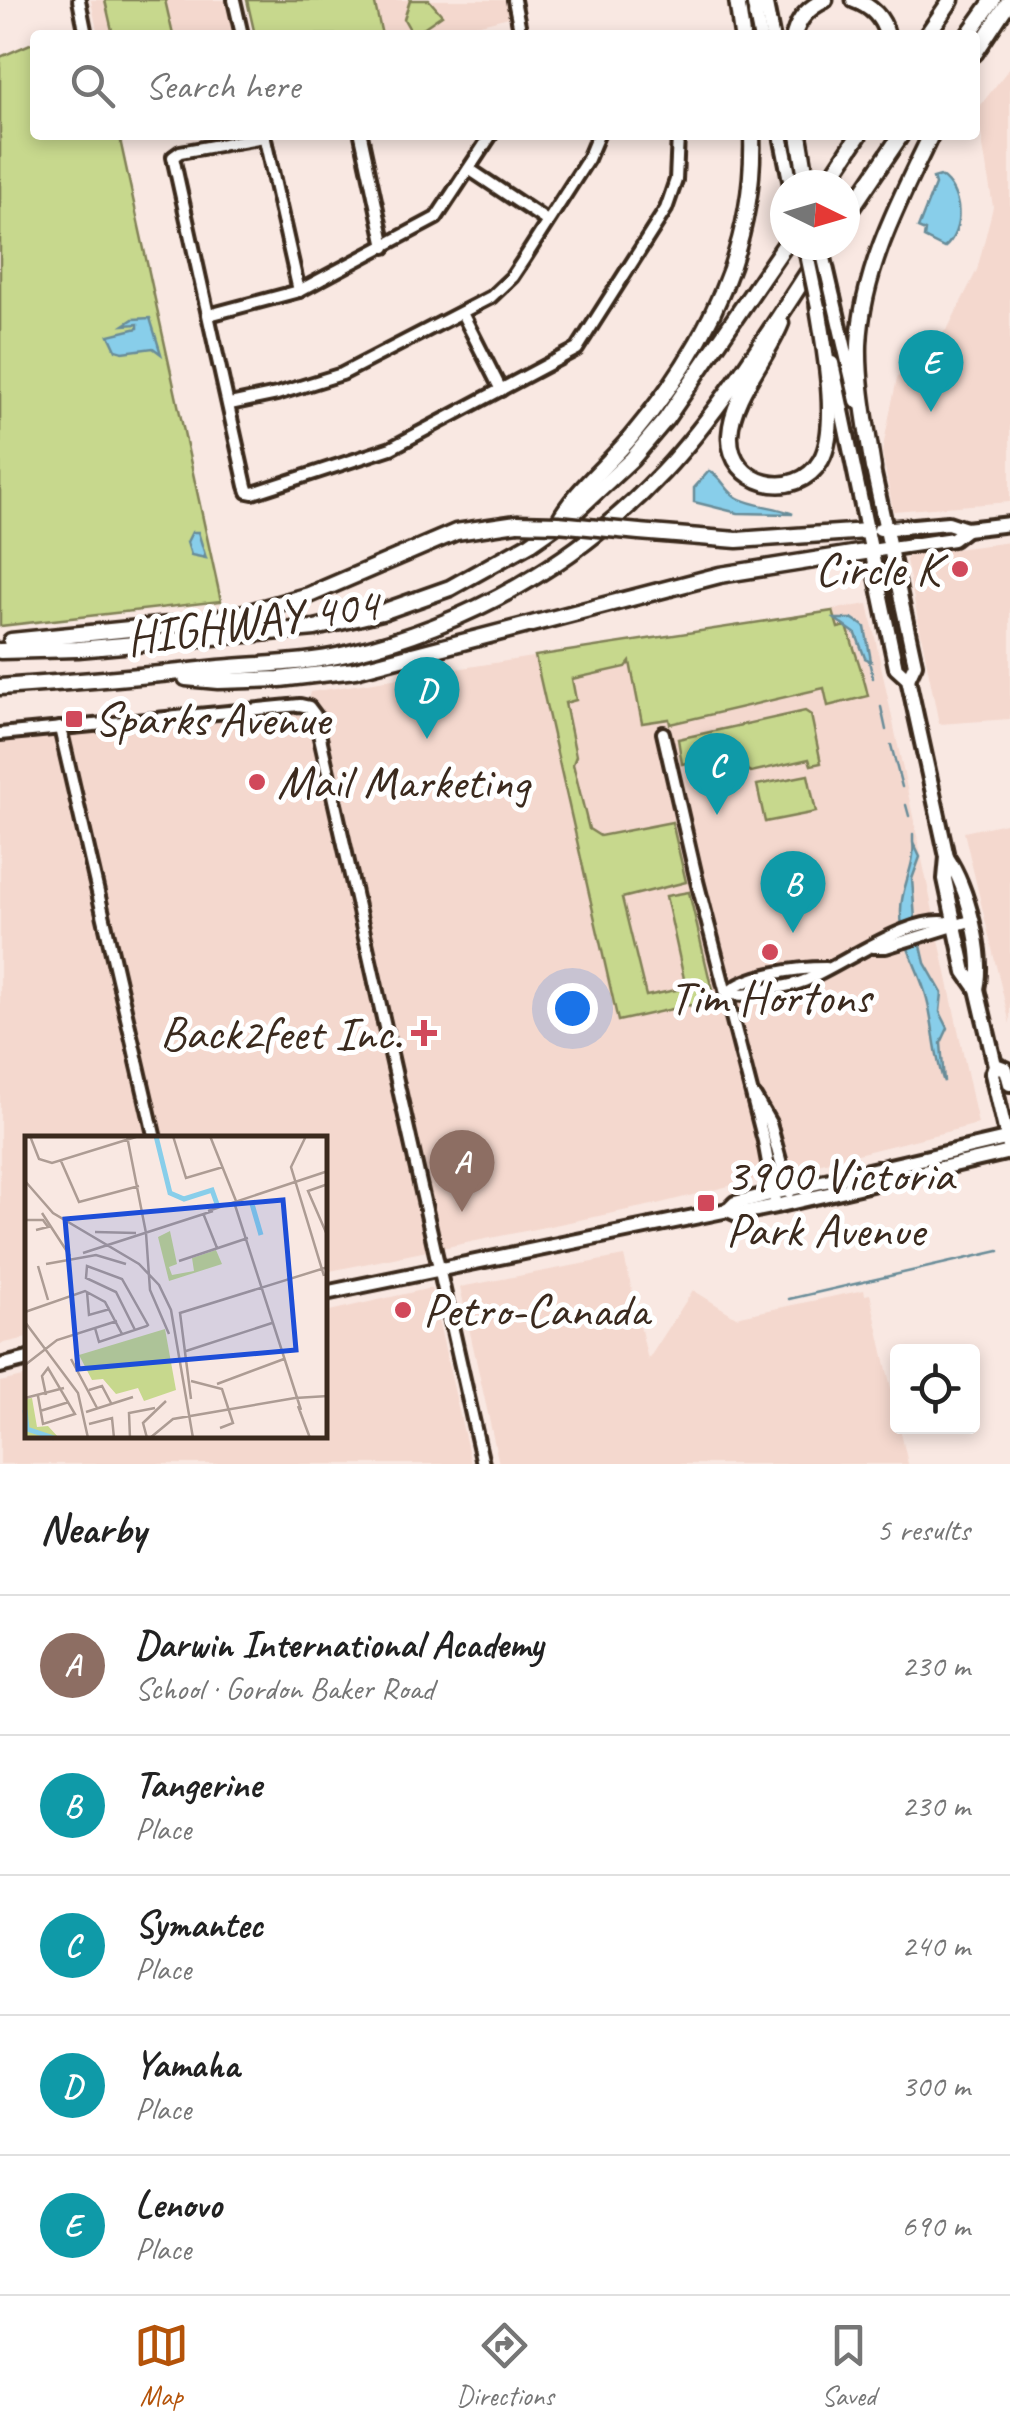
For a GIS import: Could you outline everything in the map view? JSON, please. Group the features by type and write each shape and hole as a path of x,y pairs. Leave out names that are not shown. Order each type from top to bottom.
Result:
{"highway":[{"path":"738,0 741,30"},
{"path":"754,8 764,0"},
{"path":"796,30 808,9 824,0"},
{"path":"854,0 875,12 886,30"},
{"path":"930,30 952,0"},
{"path":"972,30 993,0"},
{"path":"980,45 1010,0"},
{"path":"556,526 567,505 642,424 720,302 748,210 752,140"},
{"path":"798,140 804,170"},
{"path":"832,170 845,140"},
{"path":"836,170 856,140"},
{"path":"860,196 898,140"},
{"path":"873,468 860,376 861,321 875,265 929,140"},
{"name":"HIGHWAY 404","path":"0,651 78,649 316,628 382,612 450,588 532,543 596,496 666,420 775,260"},
{"name":"HIGHWAY 404","path":"0,687 160,676 343,655 407,637 512,591 588,542 667,469 706,420 815,260"},
{"path":"794,294 734,414 730,434 740,466 757,482 774,487 794,484 811,472 826,447 829,394 818,307"},
{"path":"0,642 199,622 249,612 309,595 456,532 517,524 737,540 867,530"},
{"path":"160,676 218,681 355,670 720,575 871,551"}],"main road":[{"path":"764,0 771,30"},
{"path":"782,140 788,170"},
{"path":"328,1292 728,1210 734,1204 782,1198 1009,1145 992,1074 996,1065 978,989 966,972 954,924 945,879 947,857 908,679 896,668 808,260"},
{"path":"827,260 915,664 908,679"},
{"path":"867,530 948,523 966,529 1010,524"},
{"path":"871,551 953,539 966,529"},
{"path":"947,857 959,876 982,968 978,989"},
{"path":"996,1065 1006,1069 1010,1084"},
{"path":"0,1366 25,1360"}],"street":[{"path":"79,0 85,30"},
{"path":"234,0 241,30"},
{"path":"514,0 521,30"},
{"path":"244,140 174,154 246,486 253,493 391,448 567,357 585,340 669,204 677,174 678,140"},
{"path":"265,140 299,291"},
{"path":"361,140 385,247"},
{"path":"209,315 299,291 436,218 488,140"},
{"path":"230,404 328,379 462,313 501,289 588,160 596,140"},
{"path":"469,169 547,221"},
{"path":"462,313 501,390"},
{"path":"0,734 300,705 316,714 483,1464"},
{"path":"60,728 153,1136"},
{"path":"663,733 747,1083 770,1123 782,1198"},
{"path":"728,993 739,996 802,982 873,946 923,932 946,931 954,924 970,921"}],"shaded area":[{"path":"91,0 226,0 233,30 97,30"},
{"path":"374,0 505,0 509,17 456,30 381,30"},
{"path":"1010,67 1010,502 893,511 882,452 897,378 948,328 977,270 993,207 980,106"},
{"path":"1010,542 1010,719 939,724 906,560 909,555"},
{"path":"868,604 978,1124 657,1204 328,1271 328,1136 25,1136 25,1338 0,1344 0,741 304,714 310,692"},
{"path":"1010,822 1010,1024 964,832"},
{"path":"624,1256 648,1360 693,1290 736,1317 864,1290 865,1295 870,1294 890,1383 890,1434 901,1434 908,1464 499,1464 460,1287"},
{"path":"431,1288 471,1464 0,1464 0,1382 25,1376 25,1439 328,1439 328,1311"}],"green space":[{"path":"105,0 165,0 172,30 112,30"},
{"path":"247,0 374,0 381,30 254,30"},
{"path":"410,0 429,0 442,15 420,30 410,30 404,19"},
{"path":"30,44 30,140 120,140 221,601 0,626 0,57"},
{"path":"833,611 838,628 847,626 868,696 828,706 824,688 670,724 669,719 642,723 630,662 626,667 572,679 576,700 565,703 576,756 573,764 589,829 600,836 672,822 686,882 622,898 646,996 686,988 666,896 689,892 712,990 699,996 695,1010 690,1005 618,1021 535,656"},
{"path":"805,711 811,715 821,763 811,765 809,759 751,772 742,767 738,751 682,764 678,739"},
{"path":"808,775 816,812 765,822 757,785"}],"water":[{"path":"940,176 953,191 958,211 955,232 944,248 924,238 925,231 918,228 935,185 933,178"},
{"path":"150,318 161,354 153,348 116,350 109,335 138,328 138,324 124,325 133,319"},
{"path":"709,471 738,498 793,514 738,513 694,502 694,488"},
{"path":"192,532 198,532 206,558 191,555 187,542"},
{"path":"835,619 853,619 865,627 871,661 865,658 856,634"},
{"path":"913,842 920,857 912,879 915,919 925,963 942,993 940,1012 948,1028 941,1043 944,1082 924,987 902,922"}],"waterway":[{"path":"869,661 873,678"},
{"path":"881,707 886,730"},
{"path":"891,745 902,787"},
{"path":"906,805 909,816"},
{"path":"913,834 913,842"},
{"path":"789,1299 999,1251"}],"place":[{"name":"Lenovo","path":"931,412"},
{"name":"Circle K","path":"960,569"},
{"name":"Sparks Avenue","path":"74,719"},
{"name":"Yamaha","path":"427,739"},
{"name":"Mail Marketing","path":"257,782"},
{"name":"Symantec","path":"717,815"},
{"name":"Tangerine","path":"793,933"},
{"name":"Tim Hortons","path":"770,952"},
{"name":"Back2feet Inc.","path":"424,1033"},
{"name":"3900 Victoria Park Avenue","path":"706,1203"},
{"name":"Darwin International Academy","path":"462,1212"},
{"name":"Petro-Canada","path":"403,1310"}]}
